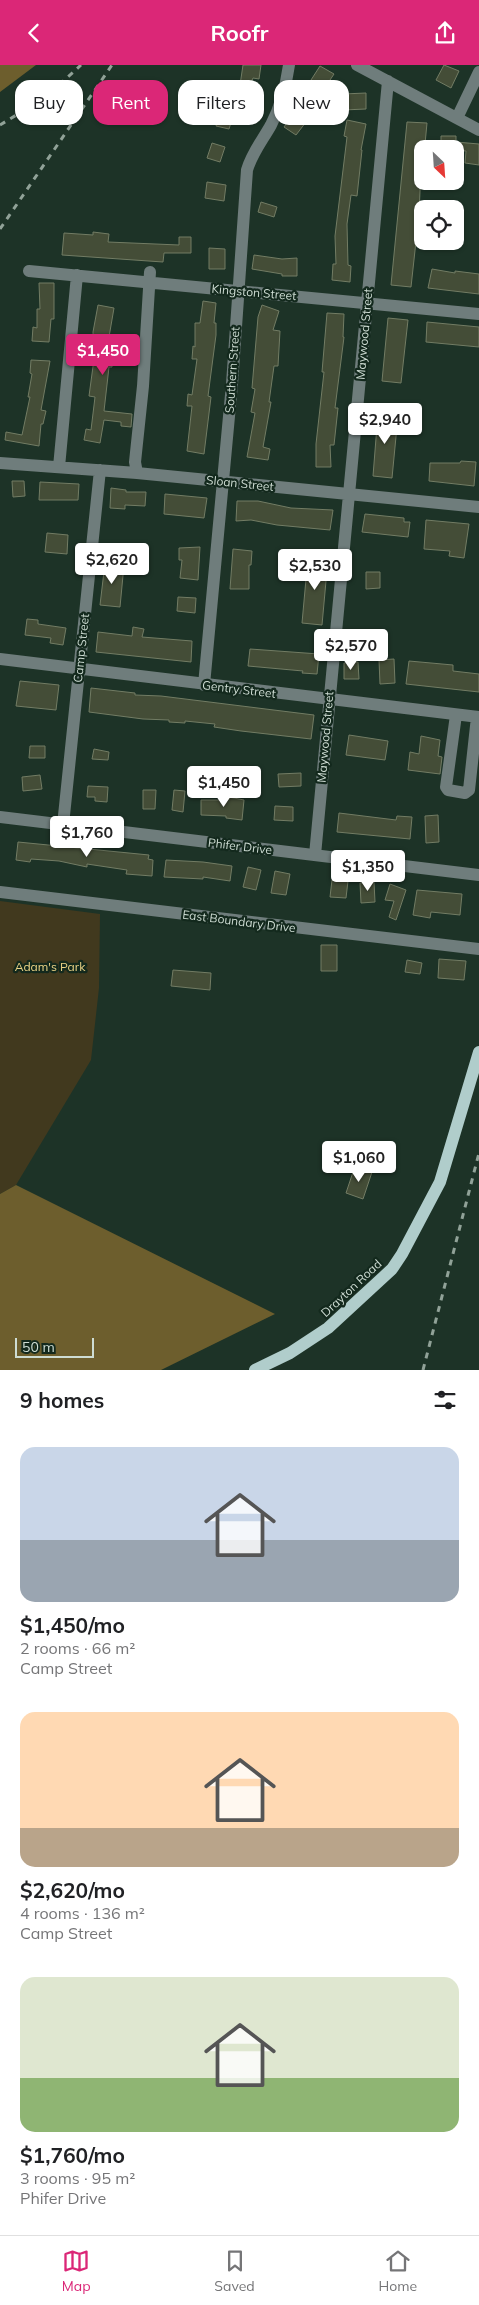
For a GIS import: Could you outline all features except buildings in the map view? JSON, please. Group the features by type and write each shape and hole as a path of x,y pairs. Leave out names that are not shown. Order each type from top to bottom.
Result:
{"main road":[{"name":"Drayton Road","path":"255,1370 290,1353 328,1328 392,1269 440,1182 479,1052"}],"street":[{"name":"Southern Street","path":"204,685 223,481 247,170 254,150 277,112 283,96 289,65"},
{"path":"365,67 479,129"},
{"path":"457,118 479,72"},
{"name":"Maywood Street","path":"315,855 328,700 388,81"},
{"name":"Kingston Street","path":"29,271 77,275 150,277 238,290 479,314"},
{"path":"59,467 77,275"},
{"path":"137,473 135,462 143,386 150,277"},
{"name":"Sloan Street","path":"0,463 137,473 479,507"},
{"name":"Camp Street","path":"63,825 100,471"},
{"name":"Gentry Street","path":"0,659 478,717"},
{"path":"456,715 446,787 448,790 464,793 469,790 478,717"},
{"name":"Phifer Drive","path":"0,817 479,875"},
{"name":"East Boundary Drive","path":"0,892 479,949"}],"green space":[{"name":"Adam's Park","path":"0,901 100,914 99,988 91,1060 16,1185 0,1194"}],"shaded area":[{"path":"0,65 36,65 15,80 0,92"},
{"path":"16,1185 275,1314 161,1370 0,1370 0,1194"}],"railway":[{"path":"0,125 46,97 81,65"},
{"path":"0,229 112,65"},
{"path":"423,1370 479,1153"}]}
